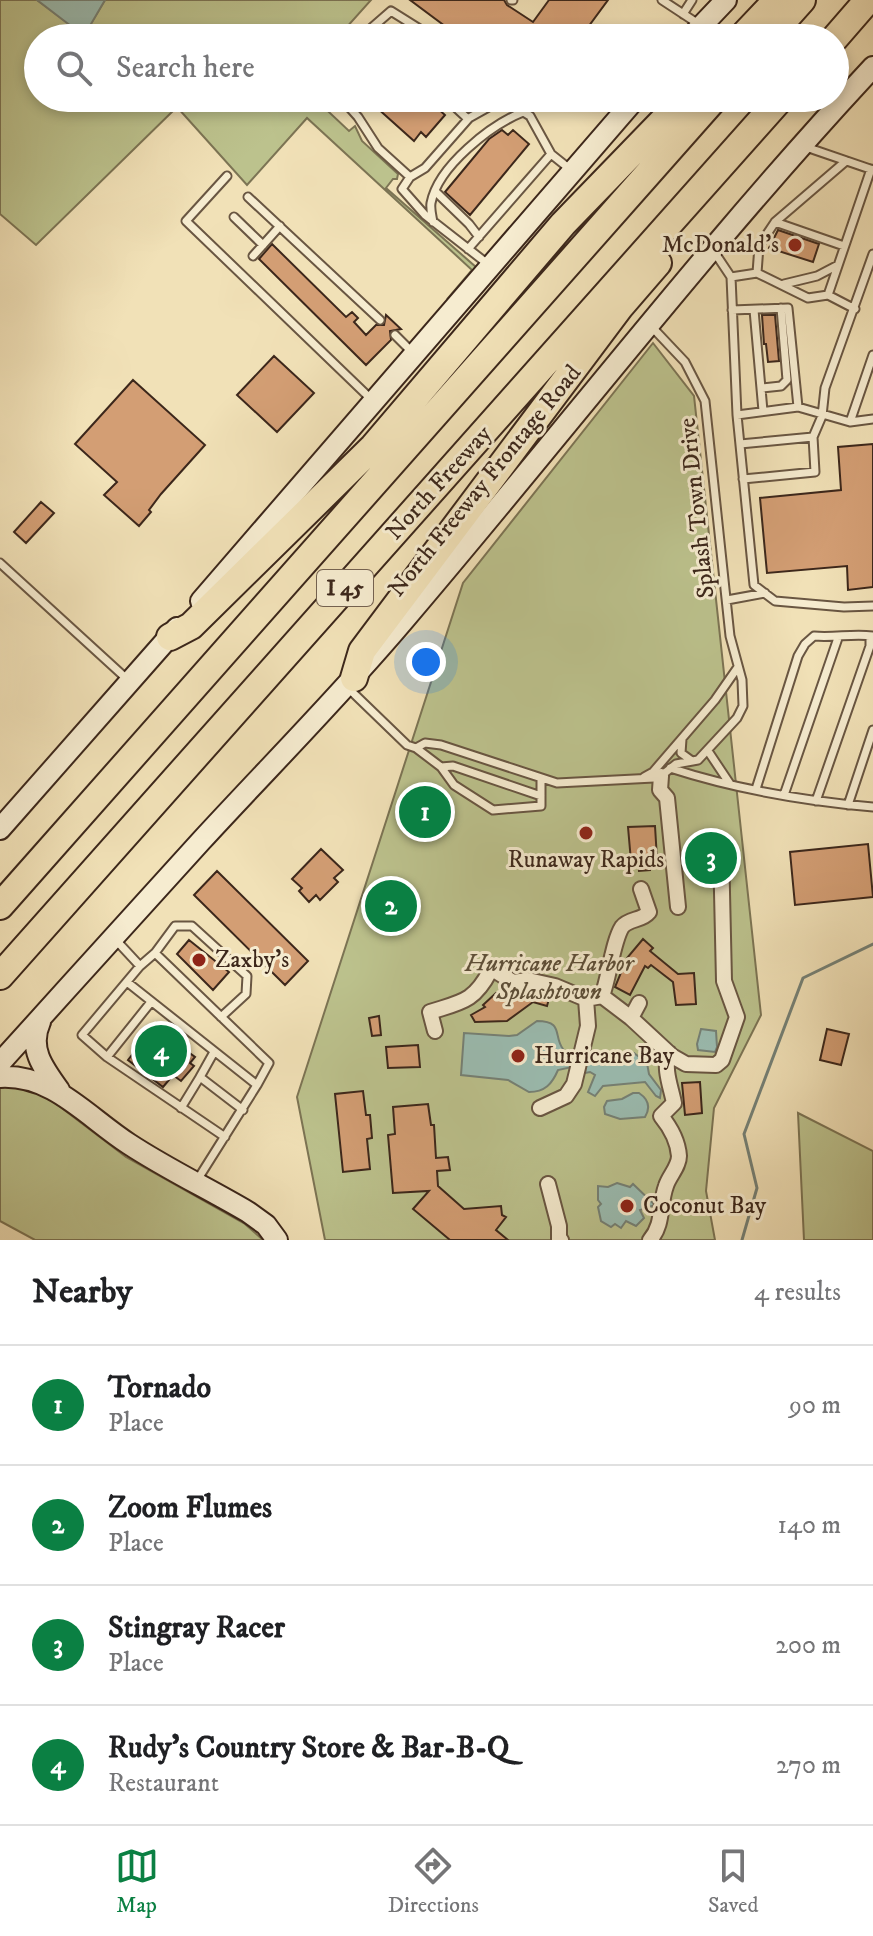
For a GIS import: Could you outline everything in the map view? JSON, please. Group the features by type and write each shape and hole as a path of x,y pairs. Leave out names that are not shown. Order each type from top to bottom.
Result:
{"highway":[{"path":"754,24 777,0"},
{"path":"781,24 802,0"},
{"path":"847,24 868,0"},
{"path":"170,637 191,626 373,447 563,224 671,112"},
{"name":"North Freeway","path":"0,906 703,112"},
{"name":"North Freeway","path":"0,976 769,112"},
{"path":"351,682 362,651 620,307 687,229 691,200"}],"main road":[{"path":"704,24 726,0"},
{"name":"North Freeway Frontage Road","path":"849,93 873,67"},
{"path":"0,829 624,112"},
{"name":"North Freeway Frontage Road","path":"0,1063 351,682 478,533 649,323 832,112"},
{"path":"43,1015 35,1034 36,1051 44,1070 64,1096"},
{"path":"0,1077 21,1076 64,1096 129,1144 248,1212 266,1225 277,1240"}],"street":[{"path":"666,772 660,790 667,798 678,907"},
{"path":"435,1031 430,1012 460,1002 481,989 490,971 494,970 513,982 528,980 594,997 631,1018 669,1053 686,1064 716,1065 726,1051 737,1017 724,981 721,848"},
{"path":"540,1108 570,1093 594,997 620,931 630,921 641,919 649,912 641,889"},
{"path":"631,1018 639,1003"},
{"path":"650,1240 660,1226 666,1186 679,1160 677,1145 661,1116 670,1107 666,1059 669,1053"},
{"path":"548,1184 561,1240"}],"lane":[{"path":"662,0 683,14 690,24"},
{"path":"683,14 692,0"},
{"path":"375,24 391,11 412,24"},
{"path":"354,112 378,148 410,177"},
{"path":"462,112 468,119"},
{"path":"479,112 468,119 425,168 410,177 402,189 433,222 491,266"},
{"path":"433,222 430,205 463,154 485,132 523,112 530,116 551,154 573,172"},
{"path":"801,146 872,169 828,295"},
{"path":"468,249 551,154"},
{"path":"757,273 759,246 775,222 846,161"},
{"path":"227,176 186,221 374,402"},
{"path":"436,192 479,237"},
{"path":"248,197 380,320"},
{"path":"234,217 263,245"},
{"path":"775,222 844,246"},
{"path":"253,256 280,226"},
{"path":"712,249 731,277 737,415 754,585 775,601 844,607 873,606"},
{"path":"743,479 815,472 813,437 822,416 825,388 873,254"},
{"path":"784,284 817,276 839,265"},
{"path":"731,277 757,273 808,298 828,295 855,309"},
{"path":"762,388 781,386 787,380 781,308"},
{"path":"732,310 788,308 798,407"},
{"path":"754,310 763,411"},
{"name":"Splash Town Drive","path":"649,323 685,362 705,401 732,649 742,680 743,706 737,718 708,751"},
{"path":"395,335 415,354"},
{"path":"850,422 873,355"},
{"path":"737,415 798,407 850,422 873,419"},
{"path":"740,444 813,437"},
{"path":"0,563 129,681"},
{"path":"727,600 765,593"},
{"path":"756,789 798,656 805,644 814,636 872,636 816,801"},
{"path":"784,795 838,638"},
{"path":"634,779 653,772 715,700 738,667"},
{"path":"351,682 398,739 416,748 441,767 454,785 493,810 541,806 541,779"},
{"path":"848,805 873,730"},
{"path":"683,737 681,753 688,760 696,762"},
{"path":"416,748 425,743 441,745 557,783 634,779 666,772 816,801 873,807"},
{"path":"666,772 676,764 696,762 708,751 730,784"},
{"path":"441,767 453,766 541,796"},
{"path":"221,1017 246,994 247,976 192,926 175,926 82,1035 107,1057 225,1137"},
{"path":"114,937 140,966"},
{"path":"155,953 269,1063 243,1110 196,1182"},
{"path":"127,982 257,1085"},
{"path":"107,1057 151,1002"},
{"path":"181,1108 214,1052"},
{"path":"200,1077 243,1110"}],"green space":[{"path":"0,0 37,0 69,24 24,24 24,112 172,112 36,245 0,214"},
{"path":"105,0 371,0 350,24 91,24"},
{"path":"181,112 329,112 349,131 355,126 362,141 398,174 397,179 393,179 386,188 477,268 453,299 448,298 472,270 307,118 247,185"},
{"name":"Hurricane Harbor Splashtown","path":"653,343 694,396 761,1015 714,1108 706,1191 715,1240 325,1240 297,1097 463,583"},
{"path":"11,1086 42,1093 126,1157 245,1224 263,1240 35,1240 0,1221 0,1088"},
{"path":"798,1113 873,1151 873,1240 804,1240"}],"water":[{"path":"37,0 105,0 91,24 68,24"},
{"name":"Hurricane Bay","path":"537,1021 554,1026 563,1049 574,1058 572,1067 558,1070 547,1086 529,1092 508,1080 461,1075 464,1033 517,1035"},
{"path":"701,1029 716,1031 715,1052 698,1050"},
{"path":"634,1053 647,1063 649,1074 661,1090 660,1098 645,1082 603,1086 595,1096 588,1092 595,1075 585,1073 586,1061 590,1058 603,1065 624,1054"},
{"path":"639,1093 646,1101 648,1110 645,1117 620,1119 605,1114 607,1101 622,1099"},
{"name":"Coconut Bay","path":"617,1183 630,1187 633,1184 655,1205 640,1210 644,1218 636,1226 626,1221 621,1228 615,1224 611,1227 601,1221 598,1186 608,1187"}],"building":[{"path":"410,0 504,0 533,22 549,0 608,0 590,24 442,24"},
{"path":"382,112 442,112 445,115 426,137 421,132 414,141"},
{"path":"502,130 508,135 513,130 529,144 470,215 445,192 489,139"},
{"name":"McDonald's","path":"778,230 819,244 813,262 769,248"},
{"path":"272,244 346,317 352,312 358,318 354,322 366,335 376,325 384,325 386,315 401,329 390,331 391,340 366,365 259,259"},
{"path":"762,315 775,315 779,361 768,362"},
{"path":"274,356 314,393 277,432 237,395"},
{"path":"133,380 205,445 161,494 139,526 104,495 117,482 75,444"},
{"path":"873,444 873,587 848,590 847,566 767,573 760,498 841,490 838,447"},
{"path":"41,502 54,513 26,543 14,532"},
{"path":"655,826 657,859 650,860 650,870 639,871 638,860 631,861 628,827"},
{"name":"Runaway Rapids","path":"586,827 593,834 586,841 579,834"},
{"path":"868,844 873,897 795,905 790,852"},
{"path":"321,849 343,870 334,878 338,882 320,900 316,895 309,902 299,891 302,888 292,879"},
{"path":"217,871 308,961 285,985 194,895"},
{"path":"643,939 653,948 650,951 678,974 694,973 696,1004 676,1005 673,982 651,965 648,968 645,966 630,995 615,987 627,958"},
{"name":"Zaxby's","path":"189,940 229,972 213,990 177,954"},
{"path":"521,991 525,998 550,995 547,1006 533,1002 507,1021 475,1022 471,1015 485,1007 483,1005 496,993"},
{"path":"379,1016 381,1035 372,1036 369,1018"},
{"path":"157,1023 195,1057 190,1063 194,1066 181,1081 173,1075 163,1087 128,1060"},
{"path":"827,1029 849,1034 841,1065 820,1060"},
{"path":"418,1045 420,1067 388,1068 386,1047"},
{"path":"700,1082 702,1113 685,1115 682,1083"},
{"path":"363,1091 366,1115 370,1115 372,1138 367,1139 370,1169 343,1172 335,1094"},
{"path":"428,1104 431,1125 434,1125 436,1158 448,1157 450,1170 437,1171 438,1186 464,1209 501,1206 502,1215 506,1217 496,1230 508,1240 450,1240 413,1209 429,1191 393,1193 388,1135 395,1134 393,1107"}],"waterway":[{"path":"742,1240 757,1188 744,1134 803,978 873,944"}],"place":[{"name":"McDonald's","path":"795,245"},
{"name":"Tornado","path":"425,812"},
{"name":"Runaway Rapids","path":"586,833"},
{"name":"Stingray Racer","path":"711,858"},
{"name":"Zoom Flumes","path":"391,906"},
{"name":"Zaxby's","path":"199,960"},
{"name":"Rudy's Country Store & Bar-B-Q","path":"161,1051"},
{"name":"Hurricane Bay","path":"518,1056"},
{"name":"Coconut Bay","path":"627,1206"}]}
